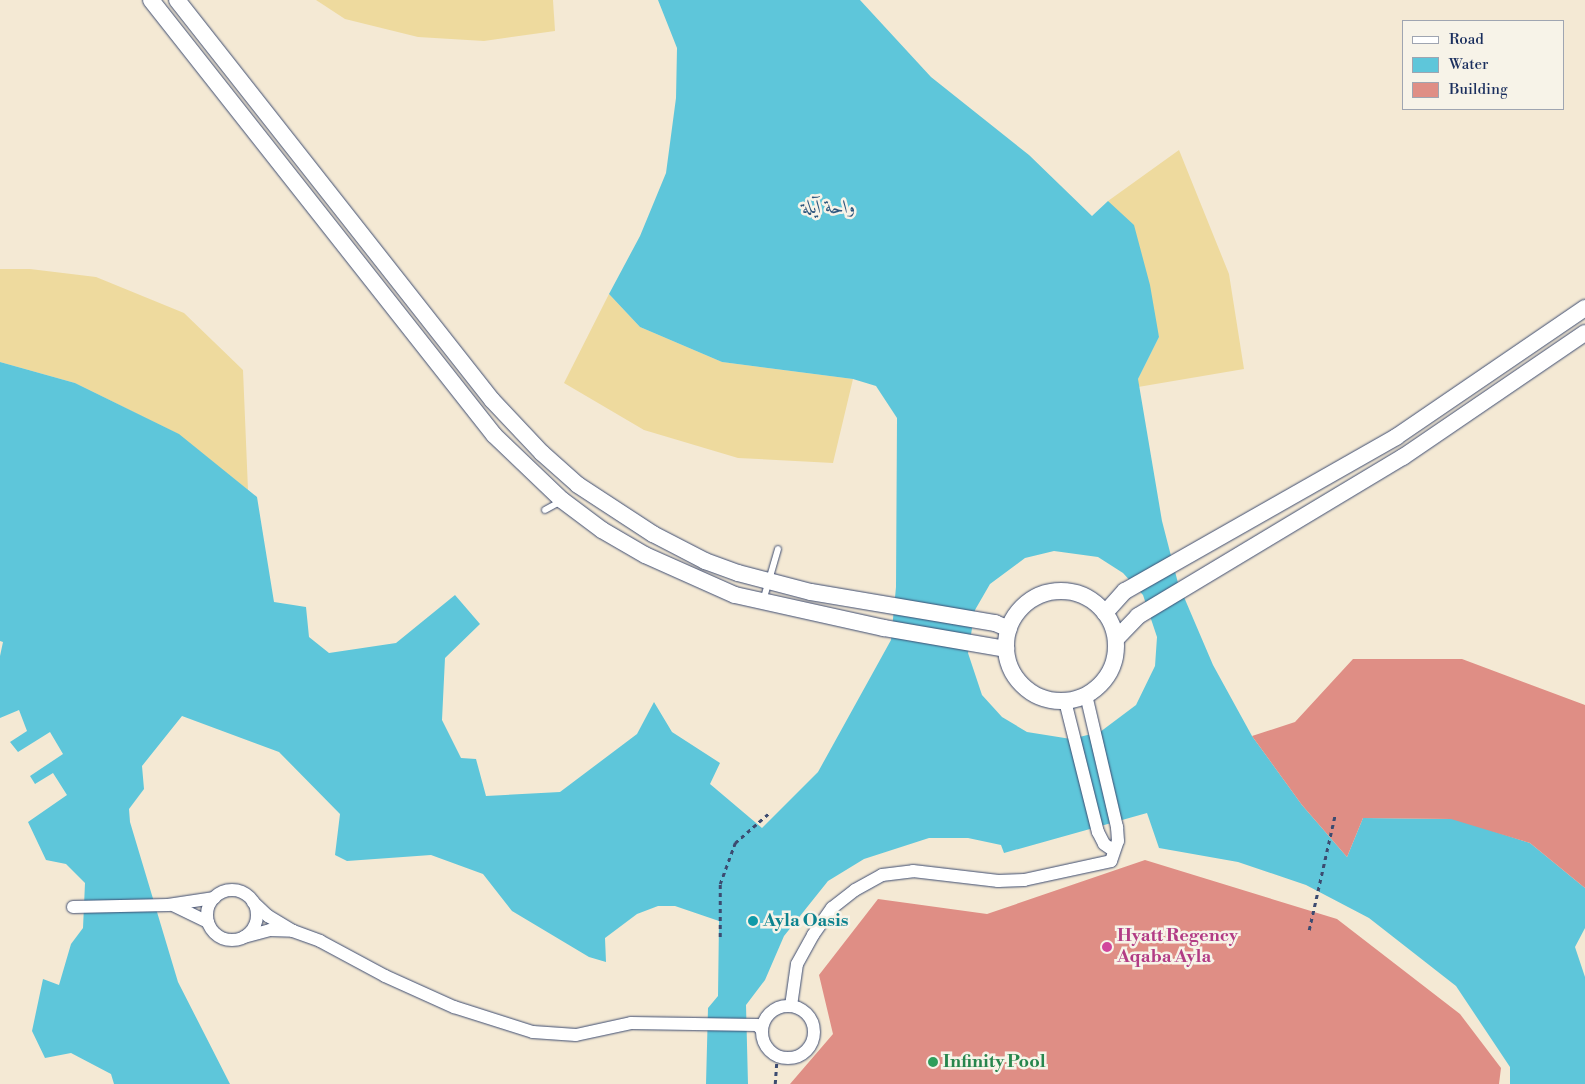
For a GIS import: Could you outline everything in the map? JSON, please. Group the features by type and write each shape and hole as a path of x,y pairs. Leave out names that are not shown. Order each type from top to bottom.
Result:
{"street":[{"path":"151,0 494,435 562,500 602,530 675,571 735,595 884,628 1000,648"},
{"path":"177,0 480,385 542,453 578,485 652,534 706,561 769,583 884,606 1002,626"},
{"path":"1105,612 1125,590 1396,437 1585,308"},
{"path":"1116,639 1138,616 1403,457 1585,333"},
{"path":"1185,555 1197,580"},
{"path":"1052,592 1082,595 1105,612 1116,639 1116,655 1110,672 1087,701 1068,707 1044,698 1025,687 1012,670 1000,648 1002,626 1025,604 1052,592"},
{"path":"791,1006 796,964 818,928 832,908 855,890 882,875 913,871 998,881 1024,880 1106,865 1111,861 1113,850 1118,841 1117,827 1087,701"},
{"path":"1068,707 1098,832 1104,844 1113,850"},
{"path":"74,907 171,905 214,898 234,890 293,931 454,1008 533,1032 576,1035 631,1023 706,1023 759,1028"},
{"path":"214,898 207,913 208,922 218,936 226,939 243,938 270,930 293,931"},
{"path":"243,938 256,922 253,902"},
{"path":"171,905 208,922"},
{"path":"791,1006 808,1016 814,1035 805,1052 796,1057 777,1057 768,1049 759,1028 771,1012 791,1006"}],"lane":[{"path":"544,510 562,500"},
{"path":"763,602 778,549"}],"path":[{"path":"720,937 720,884 735,843 768,814"},
{"path":"1309,930 1335,814"},
{"path":"775,1084 777,1057"}],"sand":[{"path":"316,0 553,0 555,31 484,41 418,37 345,19"},
{"path":"1179,150 1229,274 1244,369 1138,387 1138,379 1159,337 1108,201"},
{"path":"0,269 30,269 96,277 184,313 243,370 248,490 178,434 75,383 0,362"},
{"path":"609,294 640,327 722,362 853,379 833,463 738,458 644,430 564,383"}],"water":[{"name":"واحة آيلة","path":"658,0 860,0 931,77 1029,155 1092,216 1108,201 1134,225 1150,285 1159,337 1138,379 1162,521 1178,583 1213,665 1252,736 1302,805 1347,857 1363,818 1456,819 1530,843 1585,888 1585,928 1575,947 1585,977 1585,1084 1510,1084 1510,1067 1456,986 1369,918 1306,885 1238,862 1159,848 1147,813 1004,853 1001,845 968,838 929,838 864,859 828,881 784,936 765,980 746,1005 748,1084 706,1084 708,1008 718,996 719,921 675,906 658,906 637,914 605,938 606,962 589,957 512,911 483,874 431,855 347,861 335,855 340,814 279,752 182,716 142,766 144,789 129,809 130,822 178,982 230,1084 114,1084 111,1074 71,1053 45,1058 32,1031 43,979 59,985 71,944 83,928 85,883 66,864 46,860 28,822 67,795 53,773 35,784 30,776 63,754 50,732 18,752 10,742 27,731 19,710 0,718 0,656 3,642 0,641 0,362 75,383 179,434 257,497 274,602 306,607 309,637 329,653 396,643 455,595 480,624 445,658 442,720 461,758 476,759 486,796 560,792 637,734 654,702 672,732 720,763 710,784 762,828 818,772 891,640 896,587 897,418 876,386 853,379 722,362 640,327 609,294 640,236 666,173 676,98 677,48","holes":["1054,551 1098,557 1123,573 1143,595 1157,637 1155,666 1136,705 1100,732 1071,739 1027,732 1002,717 982,695 968,653 975,610 990,584 1025,558"]}],"building":[{"path":"1353,659 1462,659 1585,705 1585,888 1530,843 1451,819 1363,818 1347,857 1302,805 1252,736 1295,722"},
{"name":"Hyatt Regency Aqaba Ayla","path":"1145,860 1337,919 1460,1014 1501,1068 1499,1084 790,1084 833,1034 819,975 878,899 987,914"}],"place":[{"name":"Ayla Oasis","path":"753,921"},
{"name":"Hyatt Regency Aqaba Ayla","path":"1107,947"},
{"name":"Infinity Pool","path":"933,1062"}]}
